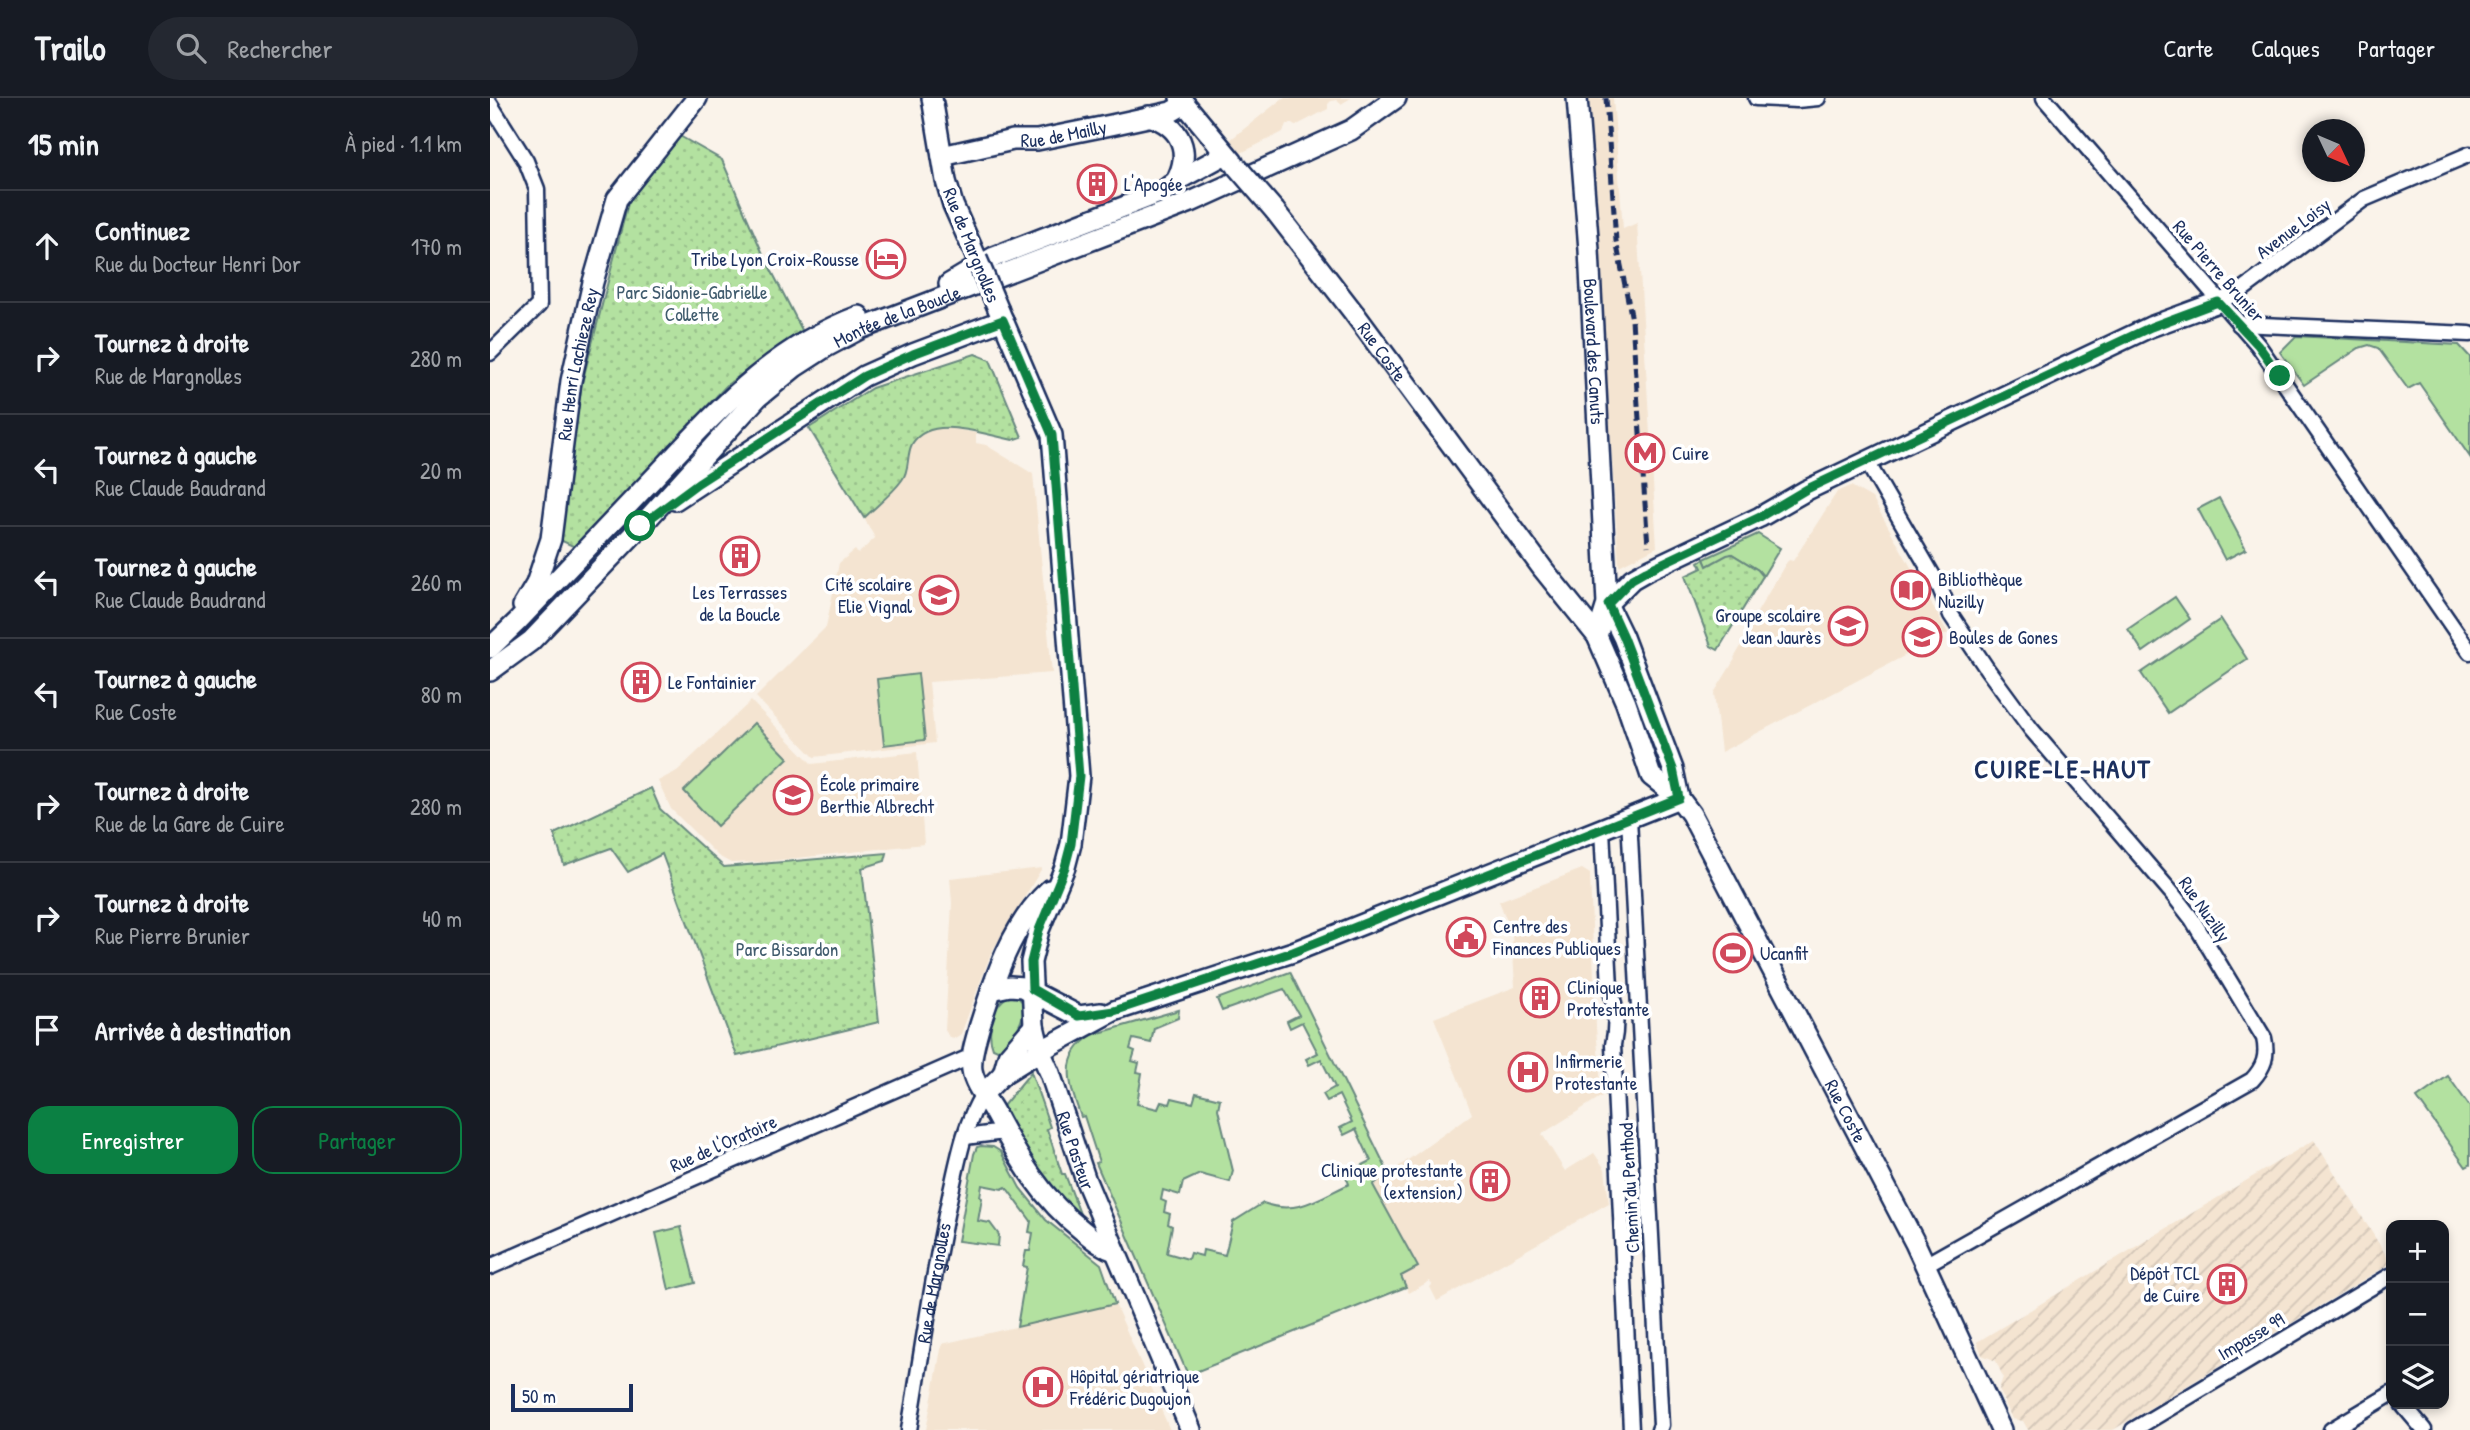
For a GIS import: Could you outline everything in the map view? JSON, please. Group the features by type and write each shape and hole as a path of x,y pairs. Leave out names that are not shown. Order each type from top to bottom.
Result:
{"street":[{"name":"Rue Henri Lachieze Rey","path":"490,640 526,602 536,584 551,539 571,381 593,282 617,199 697,98"},
{"name":"Rue de Margnolles","path":"909,1430 935,1270 973,1110 983,1094 1003,1074 1040,1051 1034,1026 1031,962 1039,930 1071,844 1079,776 1053,445 1049,429 953,205 932,98"},
{"name":"Montée de la Boucle","path":"490,648 717,411 758,373 803,342 848,320 1192,194 1395,98"},
{"name":"Montée de la Boucle","path":"490,671 531,641 757,398 825,347 860,329 1214,193 1351,130 1395,98"},
{"name":"Boulevard des Canuts","path":"1577,98 1589,250 1608,604"},
{"path":"1756,98 1818,98"},
{"name":"Rue Pierre Brunier","path":"2044,98 2265,355 2470,652"},
{"name":"Rue de Mailly","path":"942,156 1013,139 1037,140 1178,110 1182,101"},
{"name":"Rue Coste","path":"1182,101 1275,211 1597,636 1626,703 1651,776 1679,798 1698,827 1925,1265 2001,1430"},
{"path":"490,104 526,161 537,189 539,305 490,353"},
{"path":"1149,116 1175,131 1182,146 1184,163 1176,181"},
{"name":"Avenue Loisy","path":"2218,302 2242,290 2364,199 2470,154"},
{"path":"949,284 995,257 1162,192 1176,181 1231,160"},
{"path":"1597,636 1608,604 1632,579 1646,571 1760,517 1807,489 2151,327 2218,302"},
{"path":"640,526 698,483 864,376 1001,316"},
{"path":"2239,324 2470,334"},
{"name":"Rue Nuzilly","path":"1867,461 1940,588 1951,615 1987,669 2031,729 2185,910 2264,1038 2266,1048 2266,1060 2261,1071 2252,1080 1925,1265"},
{"path":"1579,611 1608,604"},
{"name":"Rue Coste","path":"1608,604 1673,769 1679,798"},
{"path":"991,990 1010,986 1032,989 1079,1016 1114,1011 1293,952 1679,798"},
{"name":"Chemin du Penthod","path":"1629,818 1659,1430"},
{"name":"Chemin du Penthod","path":"1602,829 1610,988 1614,1000 1616,1033 1612,1045 1632,1430"},
{"name":"Rue de Margnolles","path":"972,1056 991,990 1004,958 1026,919 1043,896 1058,883"},
{"path":"1040,1051 1114,1011"},
{"name":"Rue de Margnolles","path":"1003,1074 1009,1056 1034,1026"},
{"name":"Rue Pasteur","path":"1040,1051 1086,1181 1191,1430"},
{"path":"972,1056 972,1070 983,1094"},
{"name":"Rue de l'Oratoire","path":"490,1267 972,1056"},
{"name":"Rue Pasteur","path":"983,1094 1049,1201 1103,1247 1115,1251"},
{"path":"965,1137 1004,1132"},
{"name":"Impasse 99","path":"2133,1430 2386,1278"},
{"path":"2331,1430 2386,1397"},
{"path":"2406,1409 2424,1430"}],"shaded area":[{"path":"1283,98 1351,98 1341,104 1336,100 1331,101 1328,109 1295,126 1286,124 1283,132 1241,153 1230,140"},
{"path":"1588,98 1613,98 1623,229 1637,223 1657,547 1619,566"},
{"name":"Cité scolaire Elie Vignal","path":"936,427 976,433 976,443 986,445 1033,474 1052,673 929,682 935,743 814,757 756,697 826,627 839,563 855,550 858,554 875,538 864,518 902,481 907,471 911,446 919,436"},
{"name":"Groupe scolaire Jean Jaurès","path":"1851,486 1872,498 1948,633 1721,752 1714,693 1786,563 1793,561 1837,492"},
{"name":"École primaire Berthie Albrecht","path":"751,701 812,764 917,752 924,844 761,862 731,863 718,856 671,809 658,781 677,771"},
{"path":"1042,868 991,953 961,1034 955,1038 949,1037 945,1030 952,903 950,878"},
{"name":"Infirmerie Protestante","path":"1582,869 1590,874 1596,1028 1602,1096 1542,1134 1565,1171 1594,1153 1605,1169 1609,1203 1437,1301 1430,1281 1409,1293 1401,1276 1417,1267 1373,1185 1472,1114 1434,1018 1515,987 1512,934 1499,901"},
{"name":"Dépôt TCL de Cuire","path":"2314,1140 2386,1255 2386,1266 2113,1430 2028,1430 2023,1421 2012,1419 1999,1389 2003,1377 1996,1361 1982,1355 1977,1342"},
{"name":"Hôpital gériatrique Frédéric Dugoujon","path":"1115,1304 1170,1430 926,1430 942,1344"}],"green space":[{"name":"Parc Sidonie-Gabrielle Collette","path":"678,135 722,160 763,254 802,330 727,385 575,547 560,540 581,387 629,199"},
{"path":"2296,336 2459,345 2470,357 2470,457 2419,383 2408,389 2378,348 2369,345 2359,348 2304,385 2280,352"},
{"path":"975,354 990,360 1022,437 1013,440 945,428 921,435 912,444 902,480 864,518 809,428 872,388"},
{"path":"2219,498 2246,549 2225,560 2198,509"},
{"path":"1758,534 1780,548 1763,576 1732,554 1707,567 1704,559"},
{"path":"1732,554 1763,576 1718,650 1711,646 1685,576 1702,568 1699,562 1704,559 1707,566"},
{"path":"2175,597 2190,619 2143,652 2128,629"},
{"path":"2221,619 2247,659 2168,713 2141,673"},
{"path":"918,674 925,740 884,745 877,679"},
{"path":"754,723 788,758 717,826 684,791"},
{"name":"Parc Bissardon","path":"651,788 660,809 724,867 887,853 885,861 862,868 879,1022 737,1056 662,854 628,872 611,848 564,865 554,834"},
{"path":"1290,972 1388,1172 1373,1185 1418,1267 1401,1276 1406,1287 1188,1375 1096,1163 1099,1162 1084,1116 1081,1117 1073,1094 1071,1062 1081,1044 1092,1035 1179,1010 1178,1018 1154,1028 1151,1043 1133,1039 1130,1049 1135,1051 1132,1061 1139,1063 1137,1072 1142,1073 1137,1104 1158,1109 1161,1102 1170,1104 1172,1098 1193,1103 1196,1093 1220,1099 1218,1109 1233,1171 1230,1182 1200,1174 1183,1182 1180,1195 1163,1190 1161,1200 1166,1202 1164,1212 1170,1214 1168,1224 1172,1226 1167,1253 1188,1259 1190,1253 1202,1256 1203,1250 1225,1255 1233,1222 1263,1203 1287,1207 1318,1200 1349,1184 1345,1174 1371,1161 1356,1129 1344,1135 1340,1128 1352,1122 1339,1095 1327,1101 1323,1094 1335,1087 1321,1059 1309,1065 1306,1059 1318,1053 1302,1022 1290,1028 1287,1021 1299,1015 1284,989 1222,1011 1217,999"},
{"path":"1011,995 1019,999 1024,1012 1017,1030 1002,1052 993,1048 991,1026 996,1010"},
{"path":"1031,1072 1050,1127 1047,1129 1062,1174 1065,1174 1080,1214 1078,1218 1054,1193 1034,1166 1003,1106"},
{"path":"2448,1076 2470,1107 2470,1165 2466,1167 2417,1098"},
{"path":"977,1147 993,1147 1001,1152 1020,1188 1046,1220 1101,1264 1115,1304 1017,1327 1027,1267 1023,1266 1026,1251 1030,1251 1033,1233 1029,1232 1031,1221 1006,1187 1002,1189 982,1185 980,1197 978,1221 990,1223 999,1235 998,1246 958,1241 974,1154"},
{"path":"681,1227 695,1283 669,1290 656,1233"}],"railway":[{"path":"1606,98 1616,241 1632,320 1648,546"}],"place":[{"name":"L'Apogée","path":"1097,184"},
{"name":"Tribe Lyon Croix-Rousse","path":"886,259"},
{"name":"Cuire","path":"1645,453"},
{"name":"Les Terrasses de la Boucle","path":"740,556"},
{"name":"Bibliothèque Nuzilly","path":"1911,590"},
{"name":"Cité scolaire Elie Vignal","path":"939,595"},
{"name":"Groupe scolaire Jean Jaurès","path":"1848,626"},
{"name":"Boules de Gones","path":"1922,637"},
{"name":"Le Fontainier","path":"641,682"},
{"name":"École primaire Berthie Albrecht","path":"793,795"},
{"name":"Centre des Finances Publiques","path":"1466,937"},
{"name":"Ucanfit","path":"1733,953"},
{"name":"Clinique Protestante","path":"1540,998"},
{"name":"Infirmerie Protestante","path":"1528,1072"},
{"name":"Clinique protestante (extension)","path":"1490,1181"},
{"name":"Dépôt TCL de Cuire","path":"2227,1284"},
{"name":"Hôpital gériatrique Frédéric Dugoujon","path":"1043,1387"}],"district":[{"name":"CUIRE-LE-HAUT","path":"2063,769"}],"route":[{"path":"640,526 698,483 864,376 883,366 1003,320 1052,435 1078,740 1079,776 1071,844 1065,867 1039,930 1031,962 1032,989 1079,1016 1114,1011 1293,952 1679,798 1673,769 1608,604 1632,579 1646,571 1760,517 1807,489 2199,307 2218,302 2258,345 2280,376"}]}
